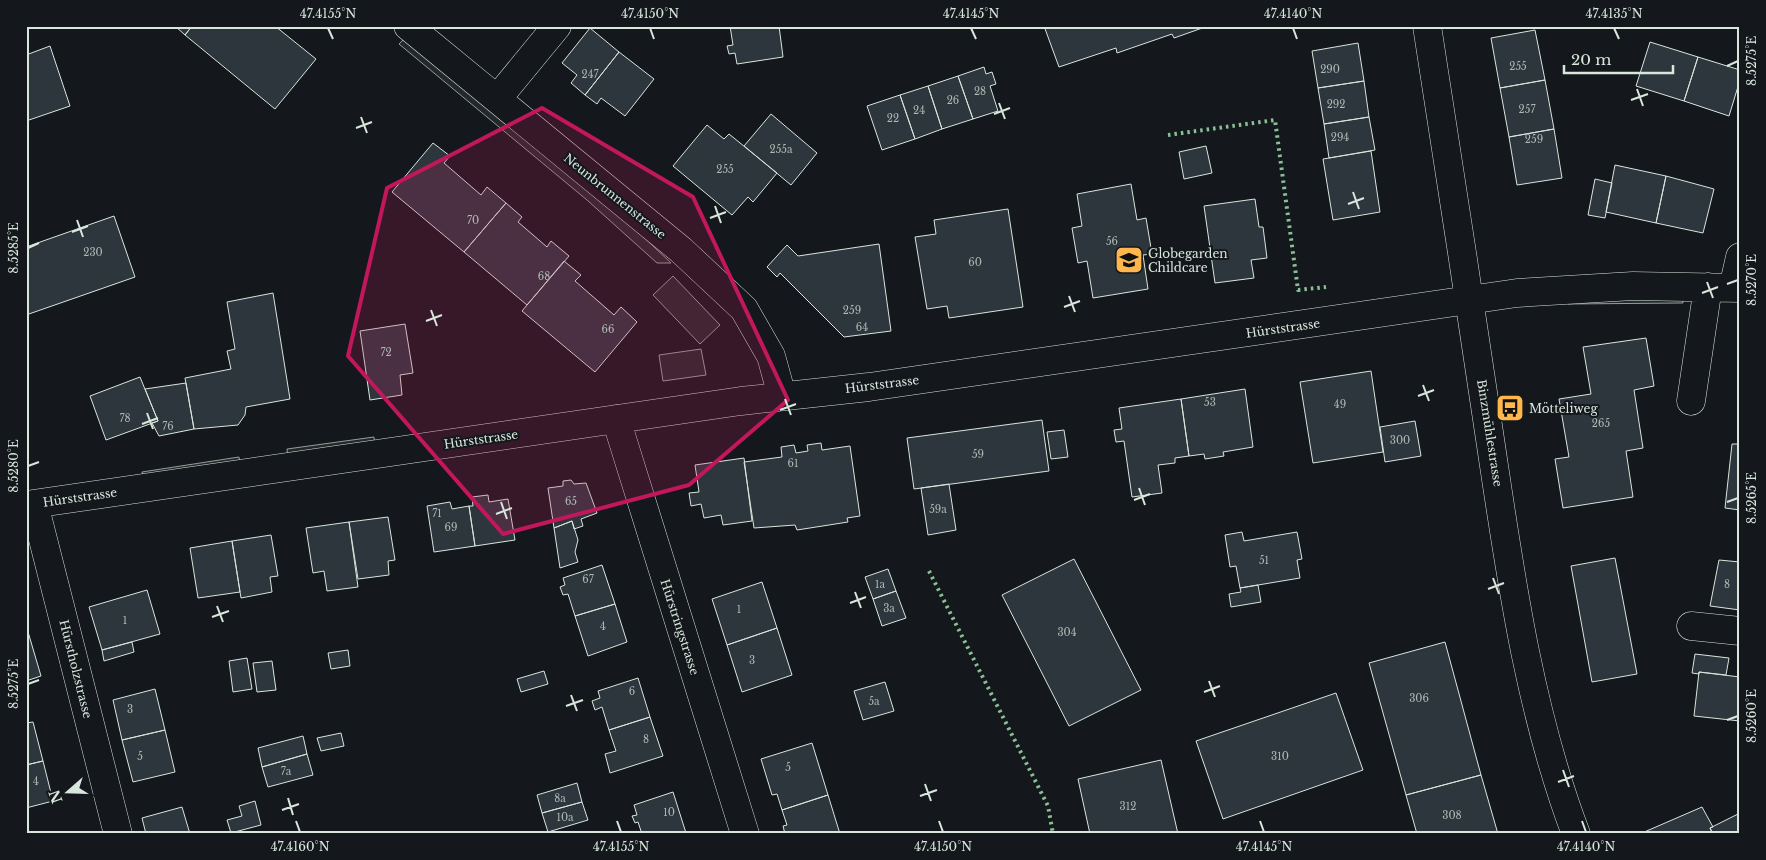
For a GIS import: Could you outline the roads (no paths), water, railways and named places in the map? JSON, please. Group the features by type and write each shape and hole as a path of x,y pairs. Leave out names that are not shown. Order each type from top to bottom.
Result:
{"street":[{"name":"Neunbrunnenstrasse","path":"408,26 681,250 744,309 771,356 782,396"},
{"path":"497,99 557,26"},
{"name":"Binzmühlestrasse","path":"1427,26 1526,652 1545,744 1576,834"},
{"path":"1691,401 1727,288 1740,257"},
{"name":"Hürststrasse","path":"30,505 616,419 782,396 879,385 1555,289 1633,286 1727,288"},
{"name":"Hürstringstrasse","path":"616,419 745,834"},
{"name":"Hürstholzstrasse","path":"30,505 118,834"},
{"path":"1690,626 1740,631"}],"place":[{"name":"Globegarden Childcare","path":"1129,260"},
{"name":"Mötteliweg","path":"1510,408"}]}
